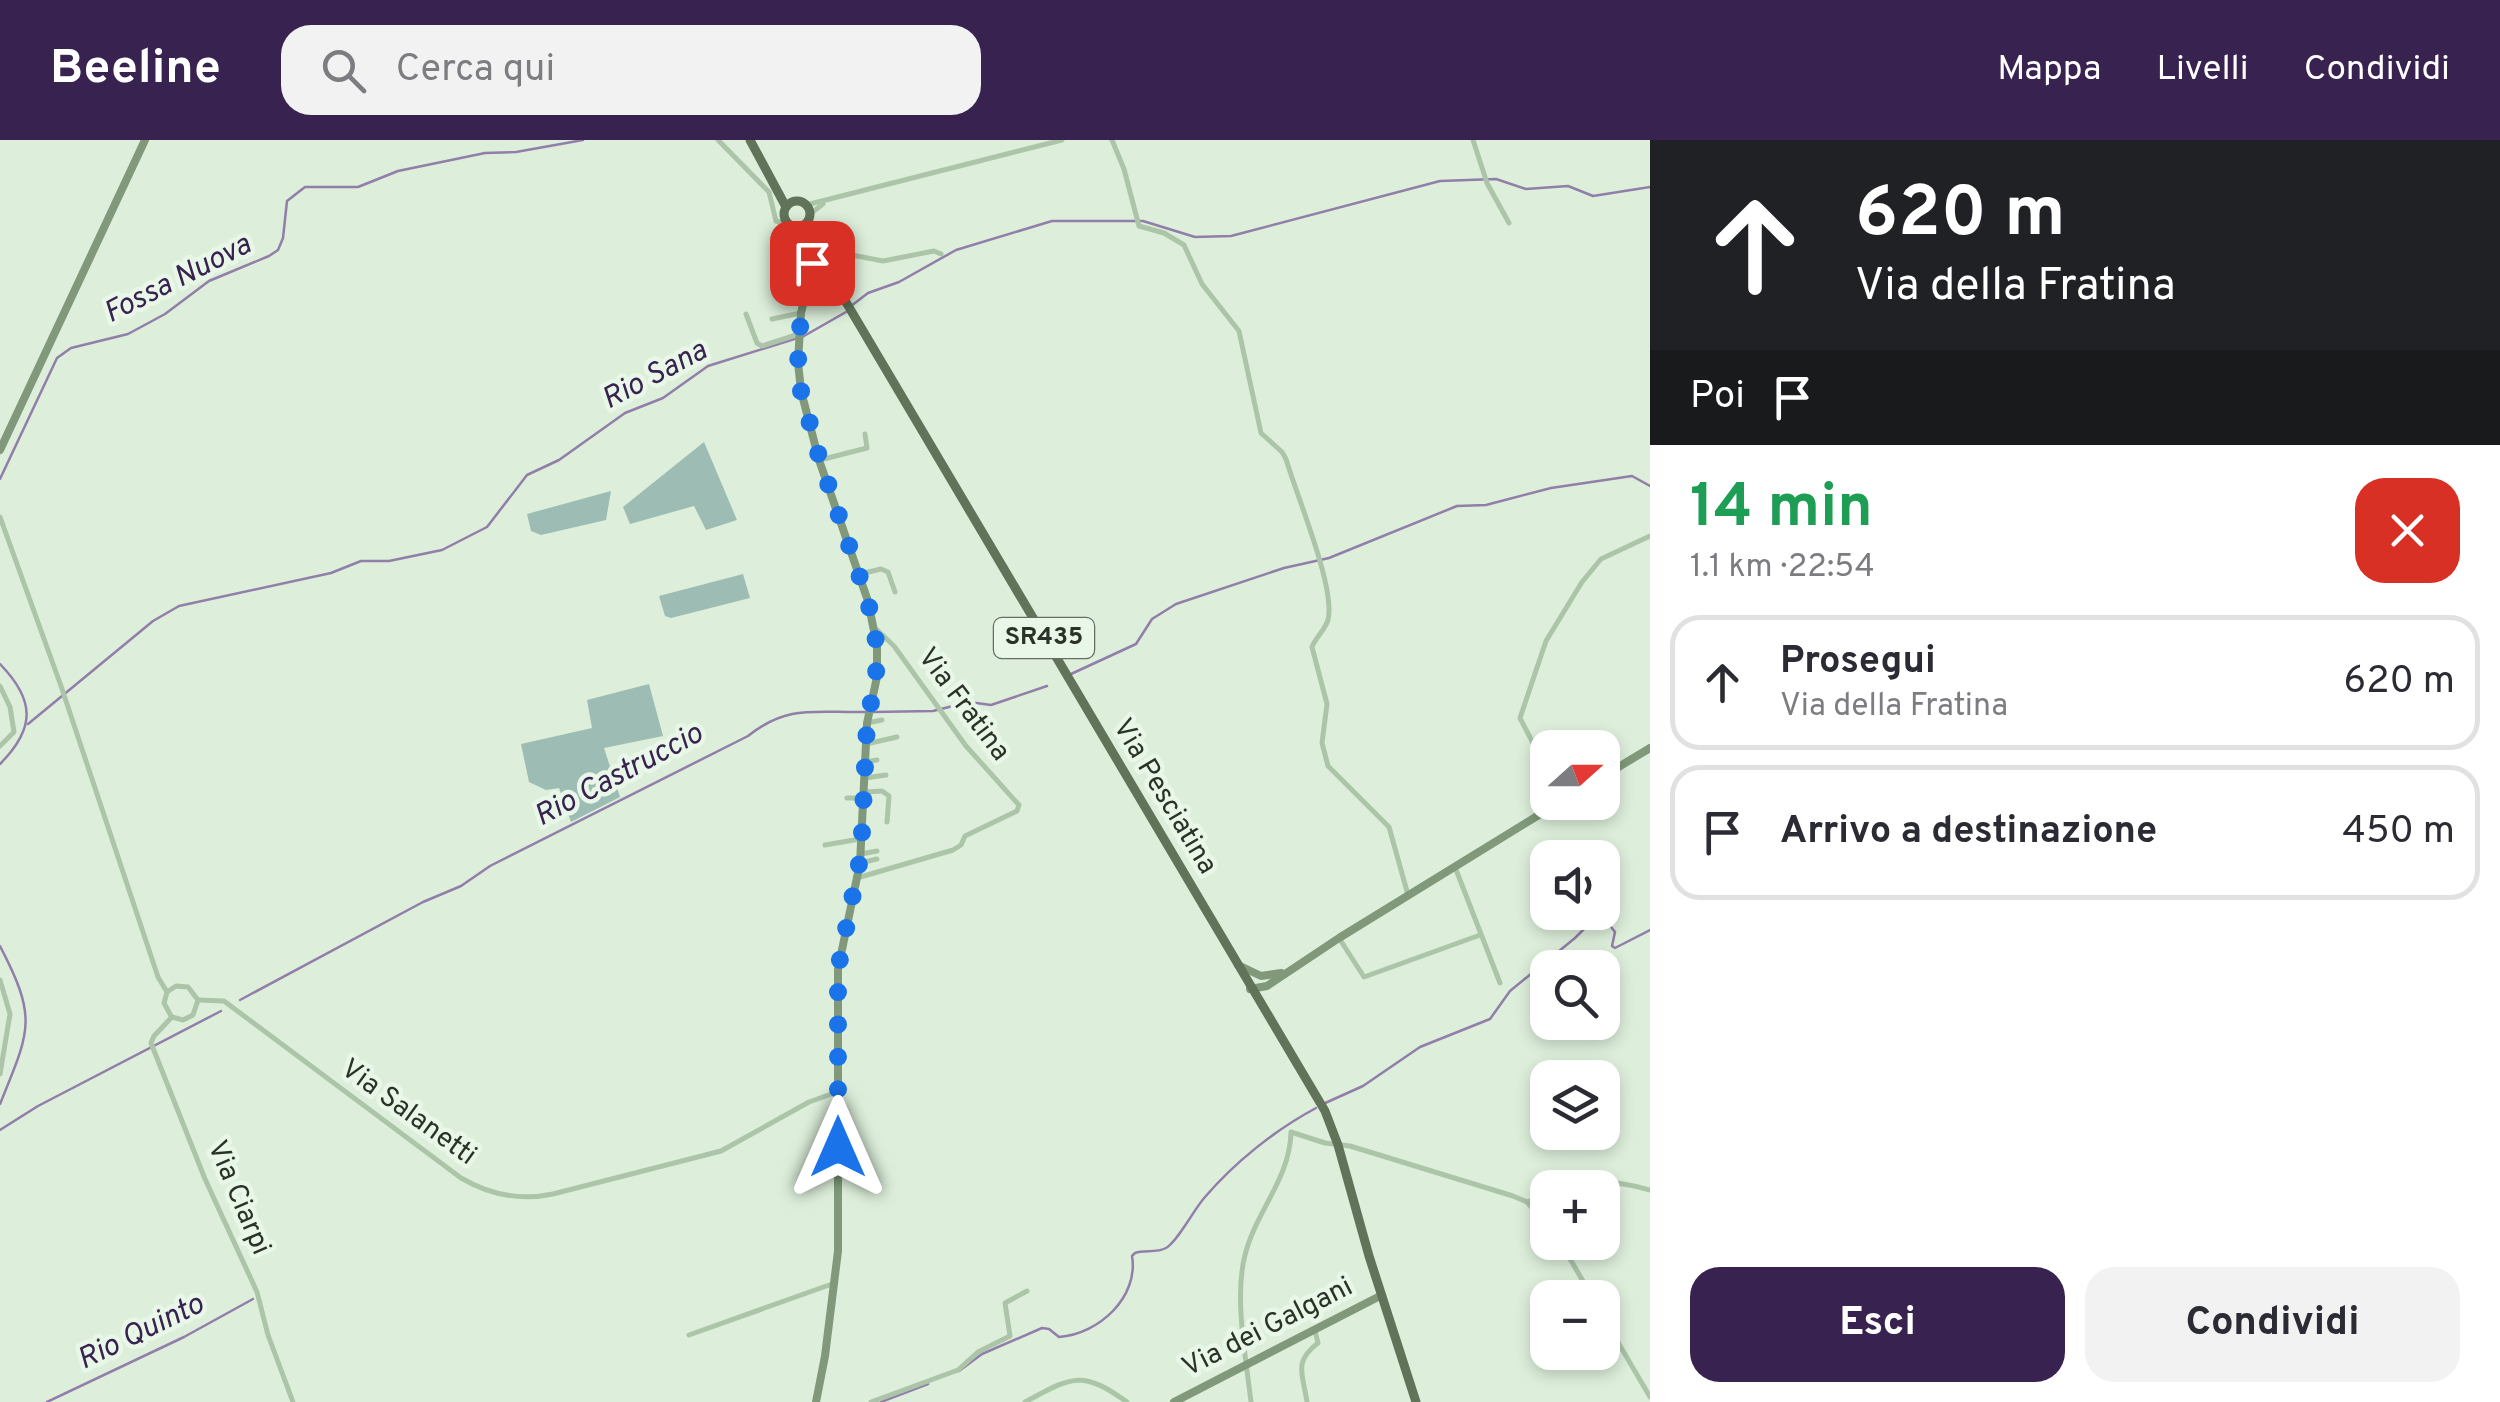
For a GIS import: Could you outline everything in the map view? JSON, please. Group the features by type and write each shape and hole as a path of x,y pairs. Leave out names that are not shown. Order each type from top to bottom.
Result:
{"main road":[{"name":"Via Pesciatina","path":"750,140 780,192 784,210 826,268 1321,1105 1338,1145 1416,1402"},
{"name":"Via Pesciatina","path":"784,210 808,213 813,247"},
{"path":"794,226 808,213"}],"street":[{"path":"0,450 145,140"},
{"path":"718,140 784,210"},
{"path":"808,213 825,202 1062,140"},
{"path":"1112,140 1138,222 1184,245 1202,284 1239,331 1260,433 1286,459 1320,566 1328,620 1312,647 1327,704 1324,755 1328,766 1389,827 1409,896"},
{"path":"1473,140 1486,180 1510,223"},
{"path":"813,247 801,313 801,391 875,628 876,677 866,744 861,858 838,969 839,1228 835,1283 816,1402"},
{"path":"826,268 852,255 882,261 934,251 941,254"},
{"path":"772,319 801,313"},
{"path":"746,314 757,343 762,346 799,337"},
{"path":"820,460 867,448 865,434"},
{"path":"0,517 158,977 167,992 165,1008 172,1017 188,1018 196,1011 198,1000 188,987 176,986 167,992"},
{"path":"1530,737 1520,718 1546,642 1563,611 1596,563 1650,536"},
{"path":"860,574 881,569 888,572 895,592"},
{"name":"Via Fratina","path":"857,878 954,850 965,836 1017,811 1019,806 993,780 894,646 875,628"},
{"path":"0,686 10,707 14,732 0,746"},
{"path":"869,715 882,720"},
{"path":"866,744 897,737"},
{"path":"1620,766 1650,748"},
{"path":"865,762 877,760"},
{"path":"865,778 886,775"},
{"path":"847,798 882,791 889,796 887,822"},
{"path":"1250,988 1267,986 1531,820"},
{"path":"826,845 863,838"},
{"path":"861,858 877,850"},
{"path":"861,858 877,859"},
{"path":"1455,867 1500,983"},
{"path":"1340,938 1364,977 1480,935"},
{"path":"1236,964 1261,976 1286,972"},
{"path":"1250,988 1261,976"},
{"path":"0,980 10,1014 0,1074"},
{"path":"1267,986 1267,1016"},
{"name":"Via Salanetti","path":"198,1000 224,1001 461,1178 480,1189 509,1196 535,1198 721,1151 809,1102 837,1092"},
{"name":"Via Ciarpi","path":"172,1017 154,1036 154,1049 205,1179 256,1292 293,1402"},
{"path":"1251,1402 1241,1276 1245,1252 1288,1160 1291,1132 1498,1191 1530,1205"},
{"path":"1620,1185 1650,1190"},
{"path":"689,1335 835,1283"},
{"path":"871,1402 958,1370 978,1352 1010,1336 1005,1303 1027,1291"},
{"name":"Via dei Galgani","path":"1174,1402 1382,1295"},
{"path":"1307,1402 1302,1360 1318,1343 1314,1328"},
{"path":"1620,1346 1650,1397"},
{"path":"1025,1402 1056,1385 1083,1379 1105,1385 1127,1402"}],"shaded area":[{"path":"704,442 737,520 706,530 694,506 630,524 623,507"},
{"path":"611,491 606,520 541,535 531,531 527,514"},
{"path":"743,574 750,598 671,618 665,616 659,596"},
{"path":"649,684 663,736 604,748 620,797 571,822 559,788 546,790 529,782 521,744 592,728 587,700"}],"waterway":[{"name":"Fossa Nuova","path":"0,479 57,358 71,348 128,334 165,314 209,281 278,250 287,201 305,187 358,187 398,171 485,153 516,152 583,140"},
{"name":"Rio Sana","path":"851,306 868,293 899,282 956,250 1052,221 1143,221 1195,237 1231,236 1440,181 1496,179 1526,189 1568,186 1593,196 1650,187"},
{"name":"Rio Sana","path":"28,724 153,621 179,606 331,573 361,561 389,561 442,550 487,527 527,475 559,460 625,413 663,398 708,366 804,336 846,312"},
{"name":"Rio Castruccio","path":"1071,674 1136,644 1152,619 1176,604 1284,568 1329,558 1457,506 1486,505 1551,488 1632,476 1650,486"},
{"name":"Fossa Nuova","path":"0,664 20,690 27,714 20,738 0,764"},
{"name":"Rio Castruccio","path":"873,712 933,711 969,702 991,705 1047,686"},
{"name":"Rio Castruccio","path":"240,1000 776,719 803,712 865,712"},
{"path":"1323,1104 1363,1086 1420,1047 1490,1019 1510,991 1600,913 1615,932 1615,948 1650,930"},
{"name":"Fossa Nuova","path":"0,946 20,991 26,1025 0,1104"},
{"name":"Rio Castruccio","path":"0,1130 38,1106 221,1011"},
{"path":"959,1371 982,1354 1042,1328 1059,1337 1102,1321 1123,1299 1135,1253 1171,1244 1229,1171 1316,1108"},
{"name":"Rio Quinto","path":"47,1402 184,1337 253,1299"},
{"path":"881,1402 928,1384"}],"route":[{"path":"812,263 798,343 801,391 868,601 877,646 876,677 867,723 861,854 838,969 838,1147"}]}
